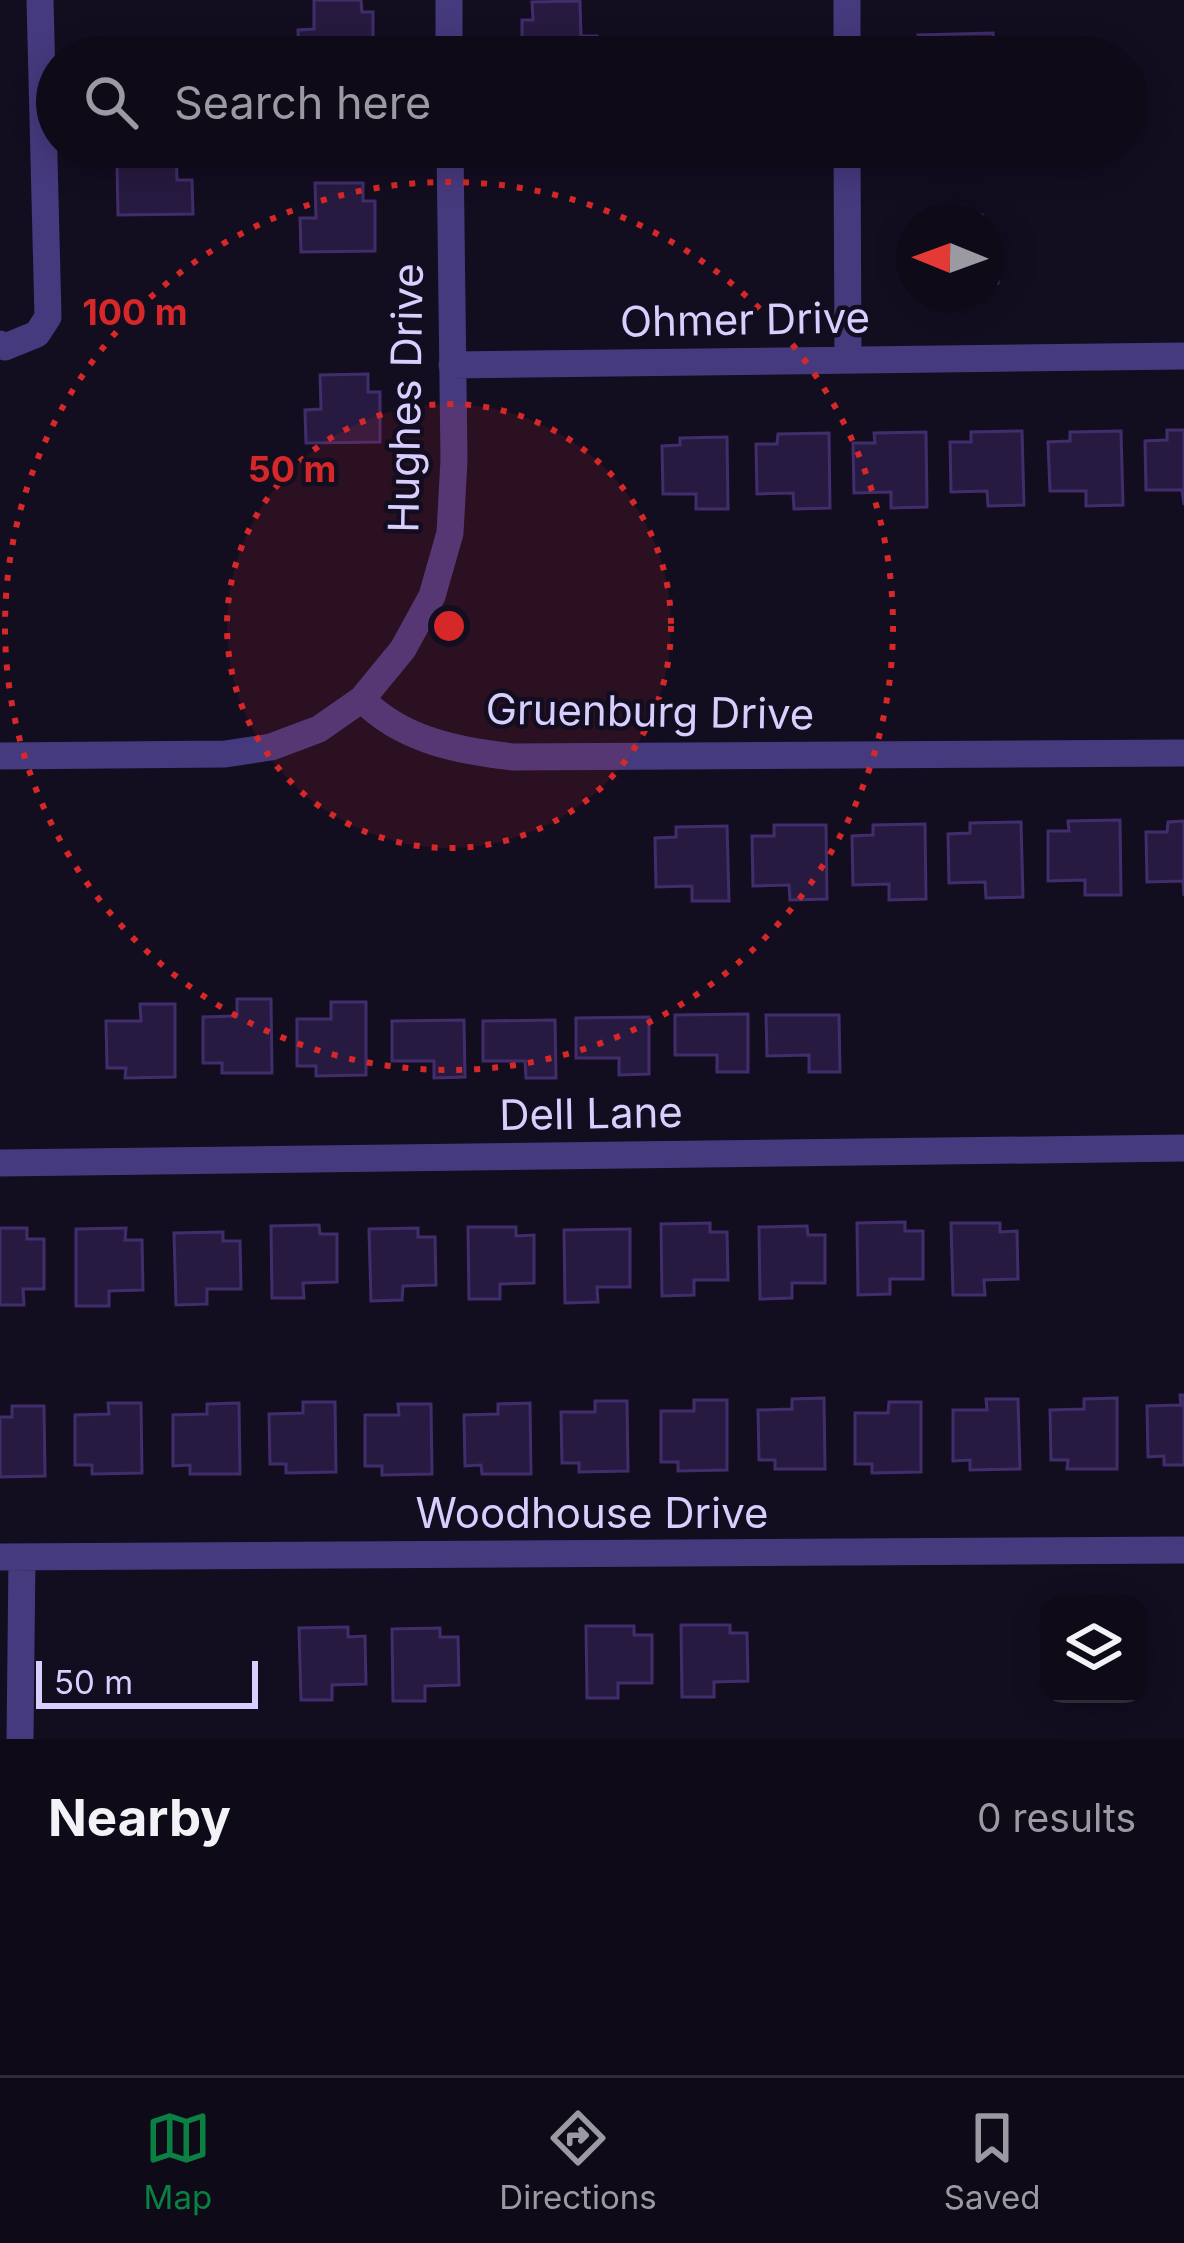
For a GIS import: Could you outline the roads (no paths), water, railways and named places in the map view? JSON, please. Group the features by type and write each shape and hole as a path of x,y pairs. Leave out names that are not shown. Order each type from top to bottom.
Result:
{"street":[{"path":"40,0 41,36"},
{"path":"448,0 449,36"},
{"path":"847,0 847,36"},
{"path":"0,344 37,334 48,316 44,168"},
{"name":"Hughes Drive","path":"362,699 403,649 432,596 450,533 454,460 450,168"},
{"path":"847,168 848,360"},
{"name":"Ohmer Drive","path":"452,365 1184,356"},
{"path":"0,755 225,754 271,747 320,729 362,699"},
{"name":"Gruenburg Drive","path":"362,699 377,715 428,741 465,752 513,757 1184,753"},
{"name":"Dell Lane","path":"0,1162 1184,1148"},
{"name":"Woodhouse Drive","path":"11,1557 1184,1550"},
{"path":"11,1557 20,1739"}]}
